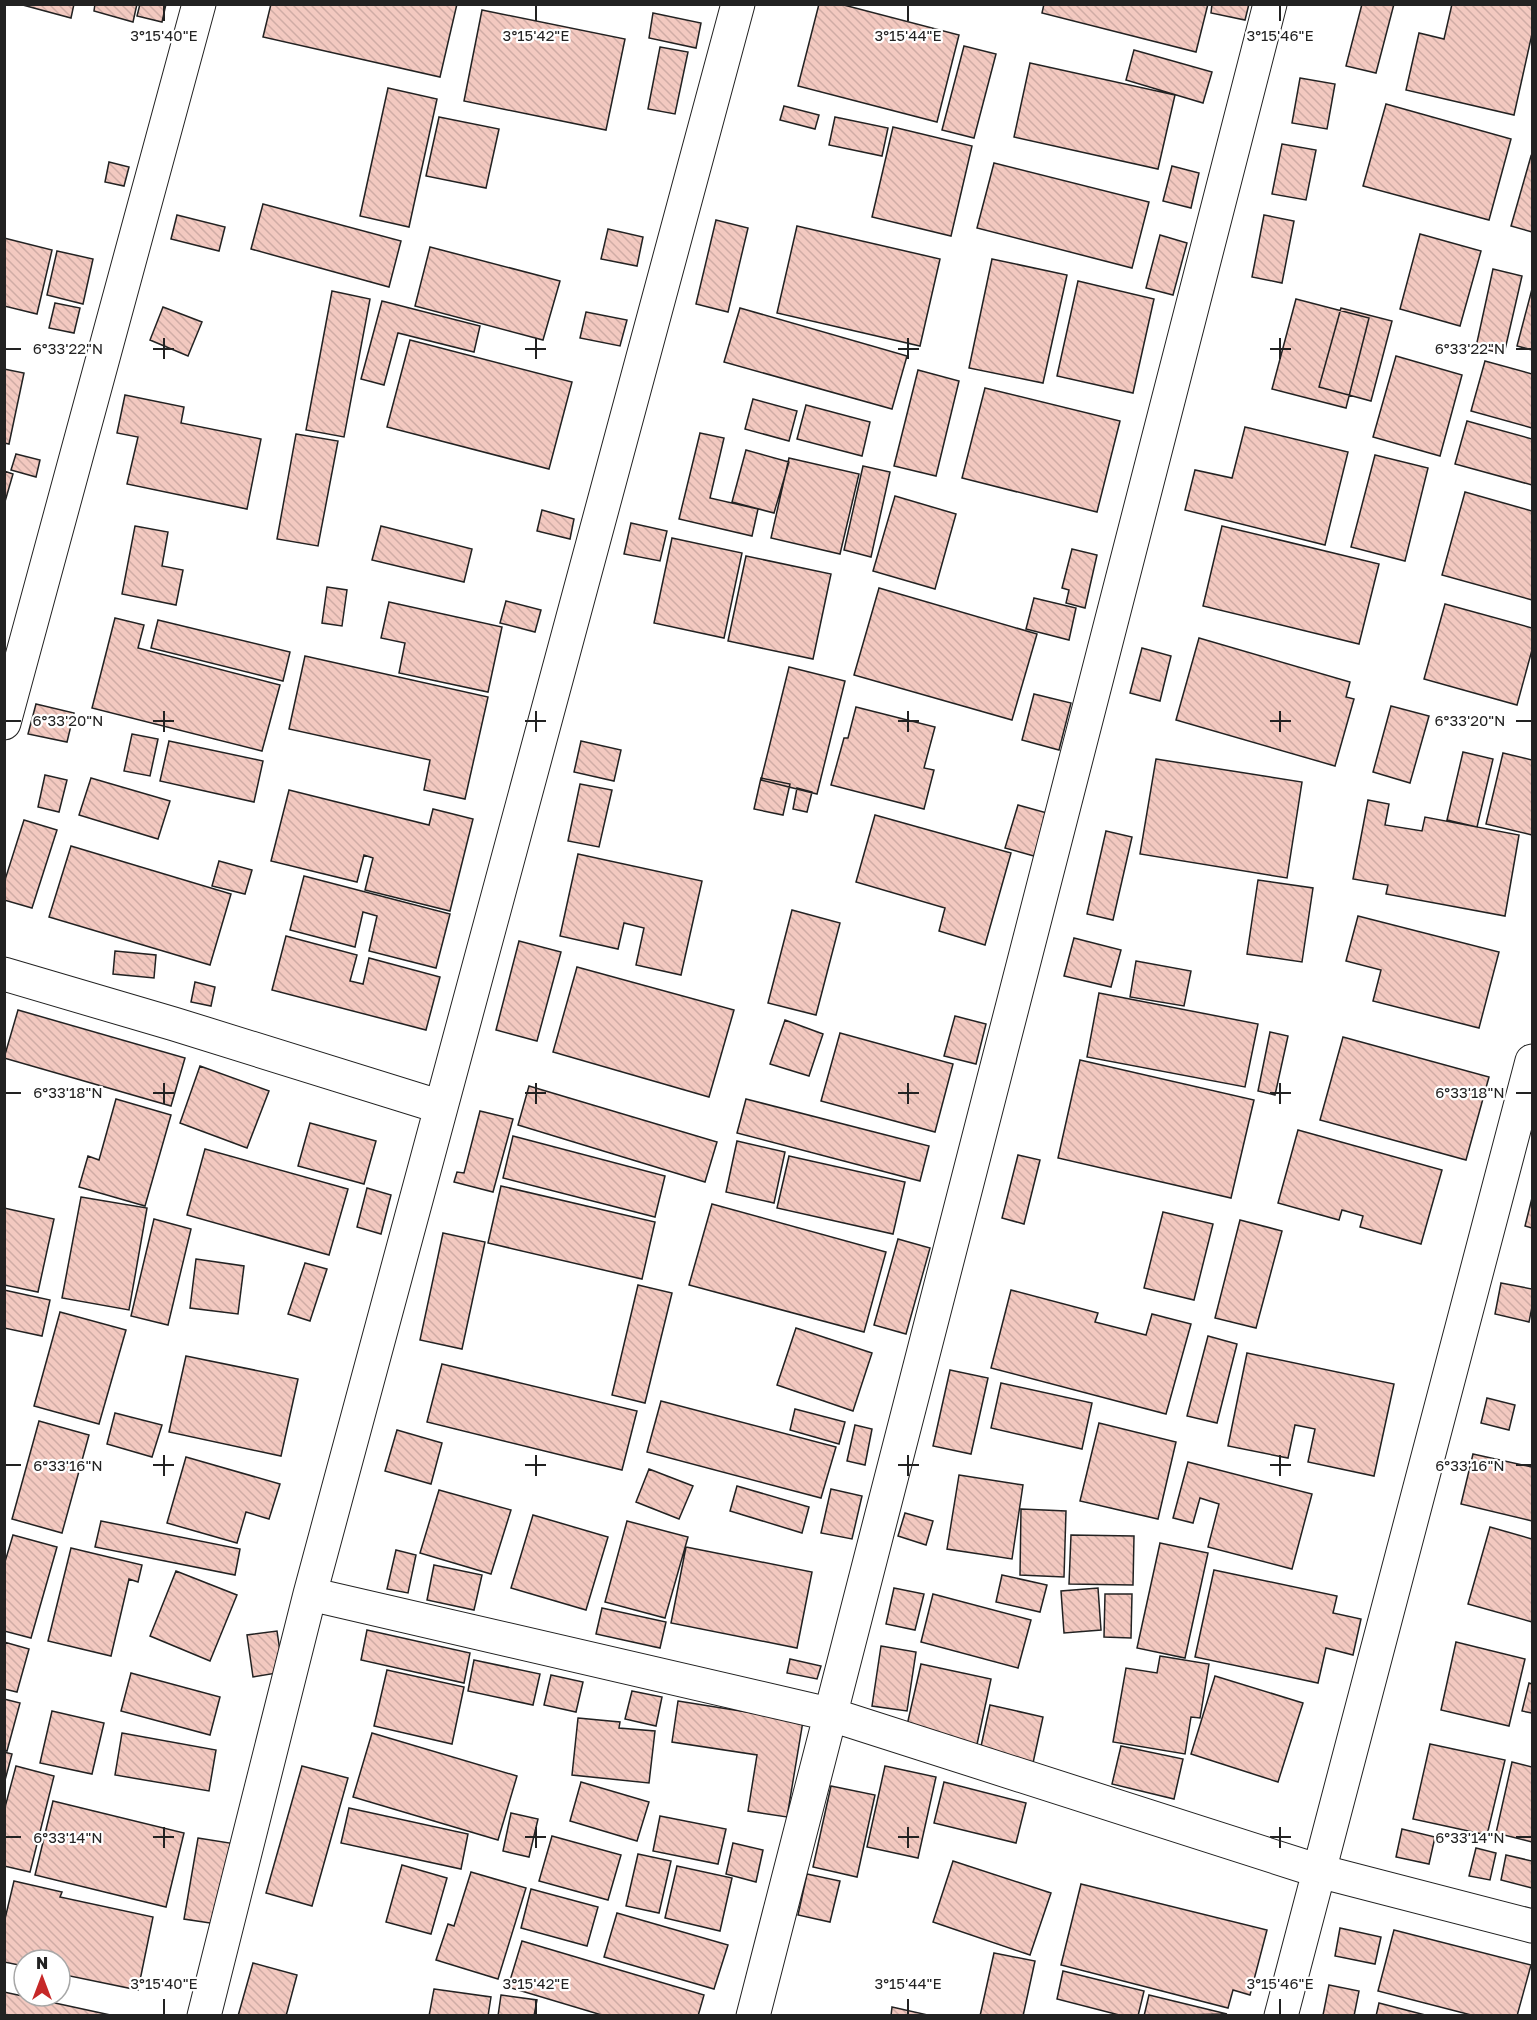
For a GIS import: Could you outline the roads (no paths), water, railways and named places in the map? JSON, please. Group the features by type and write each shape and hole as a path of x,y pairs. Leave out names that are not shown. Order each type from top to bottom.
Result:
{"street":[{"path":"4,723 199,4"},
{"path":"204,2016 310,1594 738,4"},
{"path":"753,2016 1270,4"},
{"path":"4,974 441,1107"},
{"path":"1281,2016 1533,1061"},
{"path":"310,1594 830,1714 1319,1871 1533,1926"}]}
